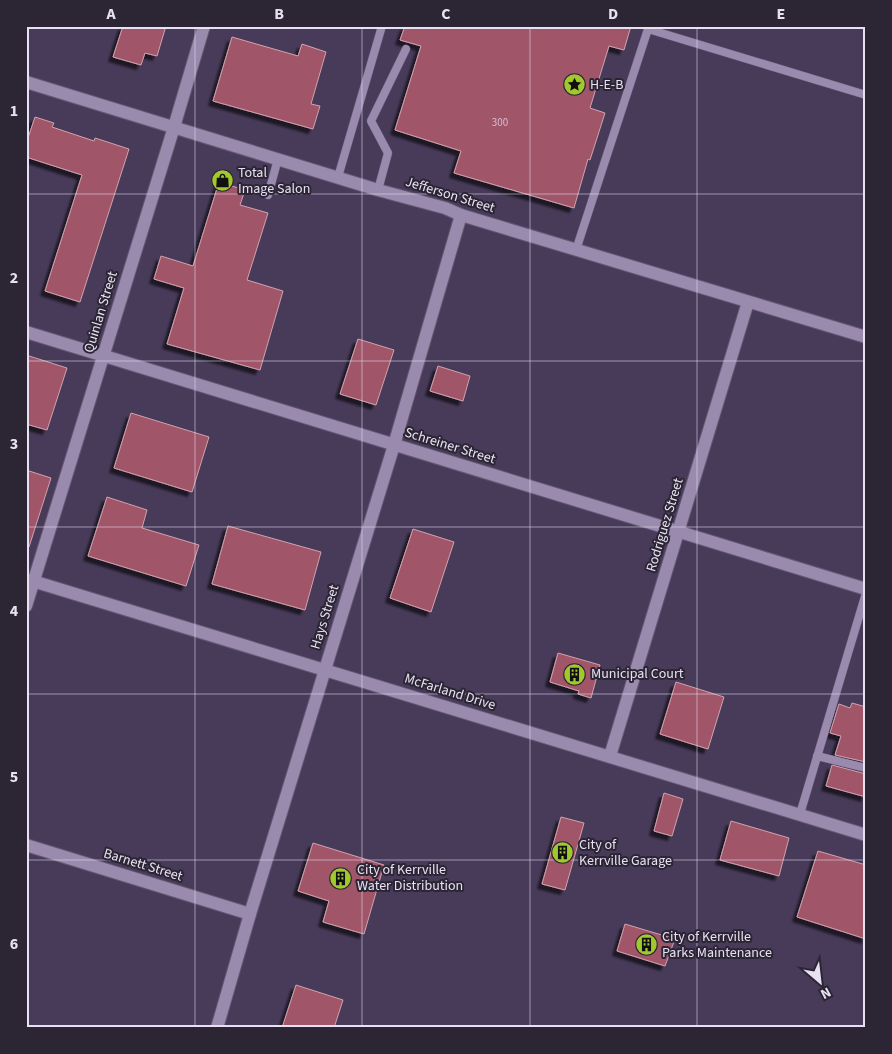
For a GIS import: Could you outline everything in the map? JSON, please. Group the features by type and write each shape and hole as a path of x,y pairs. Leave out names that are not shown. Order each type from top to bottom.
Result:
{"street":[{"name":"Quinlan Street","path":"26,606 30,580 103,355 204,26"},
{"name":"Jefferson Street","path":"26,82 866,337"},
{"name":"Hays Street","path":"217,1028 462,214"},
{"name":"Rodriguez Street","path":"610,756 748,302"},
{"name":"Schreiner Street","path":"26,332 866,589"},
{"name":"McFarland Drive","path":"30,580 866,834"},
{"name":"Barnett Street","path":"26,845 250,914"}],"lane":[{"path":"338,177 382,26"},
{"path":"576,250 648,27 866,95"},
{"path":"378,190 388,153 371,121 406,49"},
{"path":"268,194 278,159"},
{"path":"800,814 866,593"},
{"path":"818,756 866,768"}],"building":[{"path":"123,26 166,26 157,56 145,53 141,65 113,57"},
{"name":"H-E-B","path":"405,26 631,26 624,50 609,46 590,108 605,113 590,160 588,159 574,208 454,173 461,151 395,130 421,46 400,40"},
{"path":"232,37 298,56 302,44 326,52 311,104 320,106 313,129 213,101"},
{"path":"35,117 54,123 52,127 94,141 95,138 129,149 80,302 45,291 82,175 26,157 26,144"},
{"path":"219,182 245,190 240,205 268,213 247,280 283,291 260,370 167,344 184,288 154,279 161,256 193,266"},
{"path":"358,339 394,350 376,405 340,394"},
{"path":"26,355 67,368 47,430 26,424"},
{"path":"438,366 470,376 463,401 430,391"},
{"path":"131,413 209,437 192,492 114,468"},
{"path":"26,470 51,478 29,547 26,547"},
{"path":"107,497 147,510 142,528 199,545 186,586 88,556"},
{"path":"228,526 321,552 305,610 212,584"},
{"path":"413,529 454,542 431,612 390,598"},
{"name":"Municipal Court","path":"558,653 600,665 591,698 578,694 579,691 550,682"},
{"path":"676,682 724,697 708,749 660,734"},
{"path":"852,703 866,707 866,762 835,755 841,736 830,733 839,704 850,708"},
{"path":"832,765 866,774 866,797 826,786"},
{"path":"664,793 683,799 672,836 654,831"},
{"name":"City of Kerrville Garage","path":"561,817 584,823 565,890 542,884"},
{"path":"731,821 789,838 779,876 720,860"},
{"name":"City of Kerrville Water Distribution","path":"313,843 384,865 364,934 323,922 329,901 298,891"},
{"path":"818,851 866,865 866,939 797,917"},
{"name":"City of Kerrville Parks Maintenance","path":"625,924 675,939 665,966 617,951"},
{"path":"296,985 343,1000 334,1028 282,1028"}],"place":[{"name":"H-E-B","path":"574,85"},
{"name":"Total Image Salon","path":"222,181"},
{"name":"Municipal Court","path":"575,674"},
{"name":"City of Kerrville Garage","path":"563,853"},
{"name":"City of Kerrville Water Distribution","path":"341,878"},
{"name":"City of Kerrville Parks Maintenance","path":"646,945"}]}
